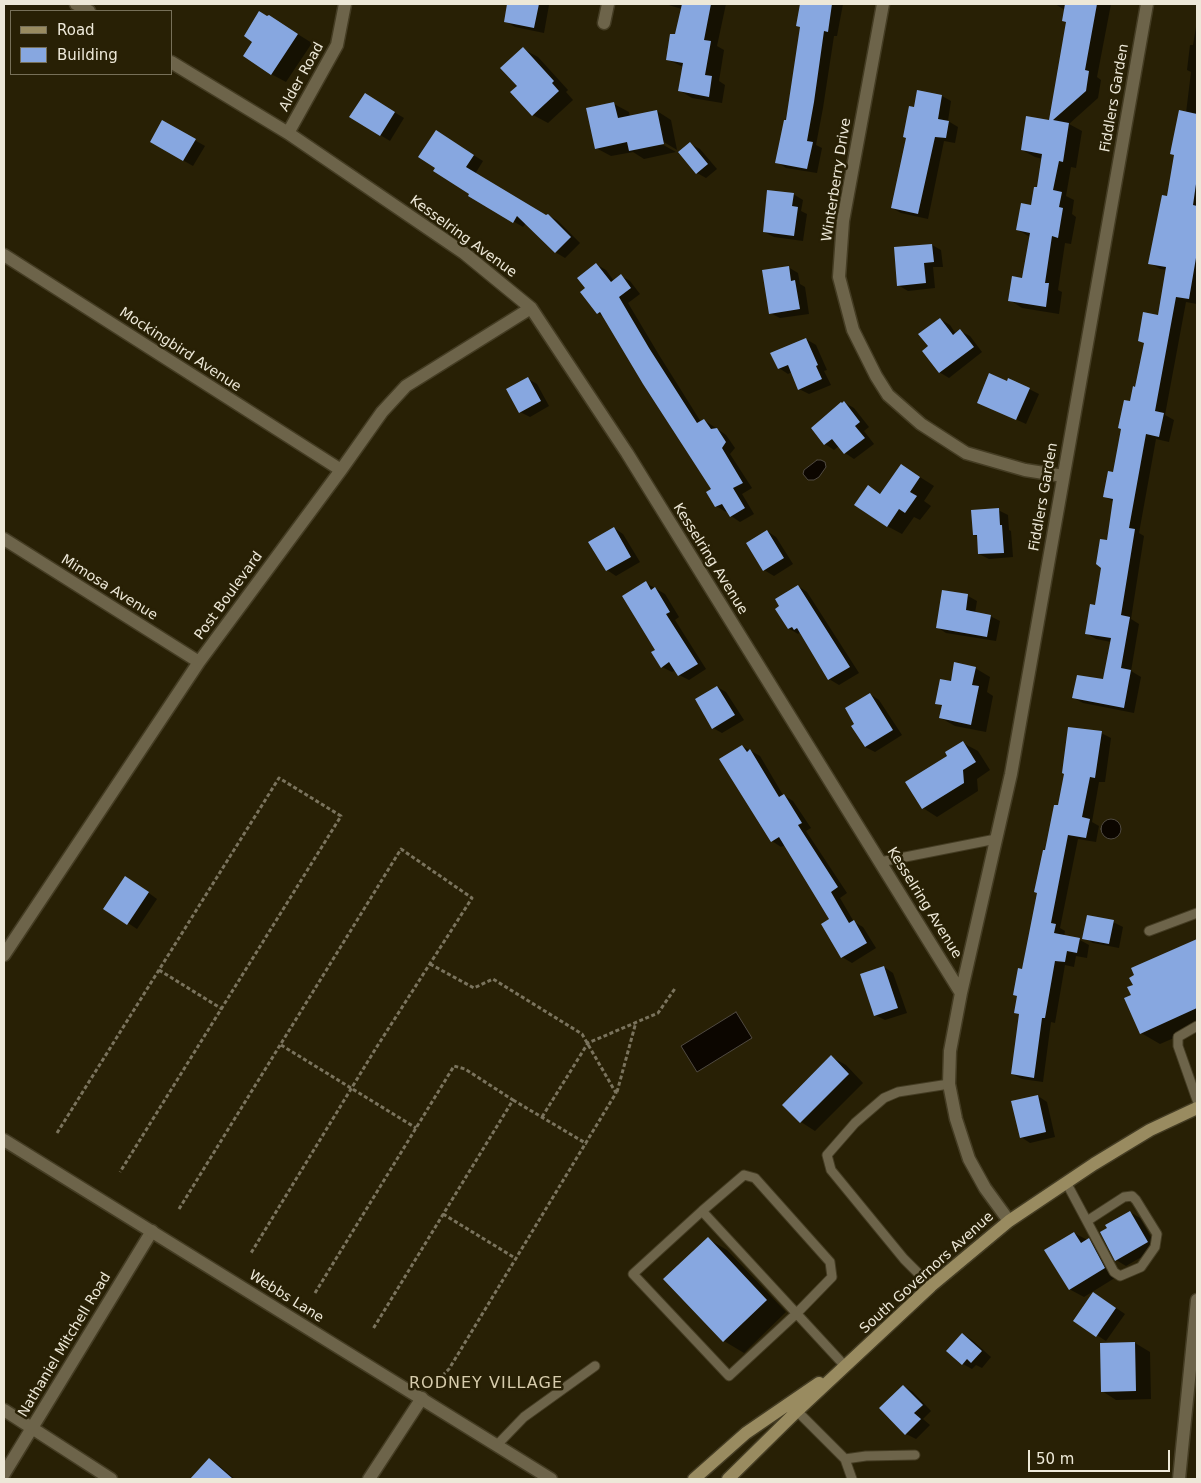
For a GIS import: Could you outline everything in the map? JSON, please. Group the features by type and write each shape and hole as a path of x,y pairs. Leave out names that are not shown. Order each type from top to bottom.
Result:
{"main road":[{"name":"South Governors Avenue","path":"731,1477 797,1411 931,1286 1009,1221 1066,1182 1150,1130 1197,1108"},
{"path":"694,1479 746,1433 858,1356"}],"street":[{"path":"76,4 87,10"},
{"name":"Alder Road","path":"288,133 337,45 345,4"},
{"path":"604,23 608,4"},
{"name":"Winterberry Drive","path":"882,4 843,221 839,277 853,330 876,376 888,395 921,424 966,453 1025,470 1063,476"},
{"name":"Fiddlers Garden","path":"962,993 1011,774 1147,4"},
{"name":"Kesselring Avenue","path":"172,63 288,133 464,253 531,308 627,453 962,993"},
{"name":"Mockingbird Avenue","path":"4,255 341,470"},
{"name":"Post Boulevard","path":"4,955 199,662 382,412 406,386 531,308"},
{"name":"Mimosa Avenue","path":"4,539 199,662"},
{"path":"962,993 950,1051 948,1084 956,1119 969,1159 985,1188 1009,1221"},
{"name":"Webbs Lane","path":"4,1140 551,1479"},
{"name":"Nathaniel Mitchell Road","path":"4,1474 152,1231"},
{"path":"1180,1479 1197,1300"},
{"path":"369,1479 422,1398"},
{"path":"4,1410 111,1479"}],"lane":[{"path":"880,862 996,839"},
{"path":"1149,931 1197,912"},
{"path":"1197,1026 1178,1037 1178,1046 1197,1100"},
{"path":"931,1286 891,1244 831,1170 827,1155 855,1123 884,1098 898,1092 948,1084"},
{"path":"744,1175 755,1178 830,1262 832,1277 796,1314 729,1376 633,1274 702,1212 744,1175"},
{"path":"1066,1182 1114,1272 1120,1276 1141,1267 1155,1247 1157,1234 1132,1196 1124,1197 1087,1221"},
{"path":"702,1212 844,1365"},
{"path":"497,1445 524,1417 595,1366"},
{"path":"797,1411 845,1459 852,1479"},
{"path":"845,1459 866,1456 915,1455"}],"path":[{"path":"57,1133 279,778 341,816 120,1172"},
{"path":"179,1209 401,850 472,898 251,1253"},
{"path":"430,964 474,988 493,979 582,1034 616,1093"},
{"path":"159,970 222,1009"},
{"path":"542,1117 588,1043 658,1013 676,986"},
{"path":"444,1374 449,1369 587,1144 616,1093 636,1022"},
{"path":"281,1045 416,1128"},
{"path":"315,1293 454,1066 465,1069 587,1144"},
{"path":"374,1329 513,1100"},
{"path":"443,1214 516,1258"}],"shaded area":[{"path":"817,460 825,462 826,467 819,477 814,480 808,480 803,474 804,470"},
{"path":"1111,819 1118,822 1121,829 1118,836 1111,839 1104,836 1101,829 1104,822"},
{"path":"736,1012 752,1038 697,1072 681,1046"}],"building":[{"path":"507,4 539,4 534,28 504,22"},
{"path":"682,4 711,4 704,40 711,41 705,75 712,76 709,97 678,91 683,63 666,60 670,34 675,34"},
{"path":"800,4 832,4 828,32 824,31 807,141 813,142 807,169 775,163 784,120 786,120 800,27 796,26"},
{"path":"1065,4 1097,4 1085,70 1089,71 1086,91 1053,120 1069,123 1063,162 1059,161 1053,190 1062,192 1059,207 1063,208 1058,238 1052,236 1045,283 1049,283 1046,307 1008,301 1012,276 1022,278 1030,233 1016,230 1021,203 1031,205 1034,187 1037,187 1042,154 1021,150 1026,116 1049,120 1066,22 1062,21"},
{"path":"259,11 267,16 269,15 298,34 271,75 243,56 252,42 244,36"},
{"path":"523,47 554,81 552,83 559,91 532,116 510,92 517,86 500,68"},
{"path":"917,90 942,95 938,119 949,121 946,138 935,137 918,214 891,208 906,138 903,137 909,106 914,107"},
{"path":"365,93 395,112 380,136 349,117"},
{"path":"614,102 618,118 657,110 664,144 629,151 627,142 595,149 586,108"},
{"path":"1179,110 1197,114 1197,177 1193,205 1197,206 1197,252 1189,299 1176,297 1155,411 1164,413 1159,437 1146,434 1129,528 1135,529 1121,615 1130,617 1121,668 1131,670 1124,708 1072,698 1077,675 1103,679 1111,638 1085,634 1090,604 1095,605 1101,568 1096,564 1100,539 1107,540 1113,499 1103,497 1108,471 1113,472 1121,429 1118,428 1124,400 1130,401 1133,386 1135,387 1144,343 1138,341 1143,312 1158,315 1166,267 1148,264 1162,195 1167,196 1174,155 1170,154"},
{"path":"162,120 196,139 183,161 150,142"},
{"path":"436,130 474,155 466,167 546,215 548,214 571,237 555,253 517,216 513,223 468,196 469,194 433,171 435,168 418,157"},
{"path":"690,142 708,164 696,174 678,152"},
{"path":"767,190 794,193 792,206 798,207 794,236 763,232"},
{"path":"932,244 934,262 924,263 926,283 897,286 894,247"},
{"path":"596,263 611,282 621,274 631,288 619,297 649,348 697,423 704,419 711,429 717,428 726,442 722,448 743,483 733,488 745,508 730,517 722,504 715,507 706,492 711,489 643,384 600,312 597,314 580,292 585,288 577,278"},
{"path":"789,266 791,281 795,280 800,309 769,314 762,270"},
{"path":"940,318 953,335 960,329 974,347 939,373 922,351 928,346 918,334"},
{"path":"806,338 822,379 798,390 788,365 778,369 770,353"},
{"path":"989,373 1007,381 1008,378 1030,388 1016,420 977,403"},
{"path":"528,377 541,401 519,413 506,389"},
{"path":"844,401 860,422 855,426 865,438 844,454 832,439 824,445 811,428"},
{"path":"901,464 920,477 910,492 917,496 905,513 899,509 887,527 854,505 868,485 880,494"},
{"path":"999,508 1004,553 978,554 977,535 973,535 971,510"},
{"path":"614,527 631,557 606,571 588,542"},
{"path":"767,530 784,558 763,571 746,543"},
{"path":"646,581 651,590 655,587 670,612 666,614 698,664 678,676 669,662 661,668 651,652 655,650 622,596"},
{"path":"798,585 850,667 828,680 797,628 794,630 792,627 788,629 775,609 779,606 775,599"},
{"path":"942,590 968,594 966,610 991,615 987,637 936,628"},
{"path":"954,662 976,667 972,685 979,686 971,725 939,718 942,705 935,704 940,679 951,681"},
{"path":"717,686 735,715 712,729 695,699"},
{"path":"870,693 893,730 865,747 851,726 854,724 845,708"},
{"path":"1068,727 1102,731 1095,778 1090,777 1082,817 1090,819 1086,838 1068,835 1051,923 1056,924 1054,933 1080,938 1077,953 1067,951 1065,962 1055,961 1045,1018 1042,1018 1034,1078 1011,1074 1019,1014 1014,1013 1017,996 1013,995 1018,968 1022,969 1037,893 1034,892 1043,850 1045,850 1054,805 1058,805 1064,774 1062,773"},
{"path":"963,741 976,762 963,770 964,783 922,809 905,782 947,756 945,752"},
{"path":"742,745 747,752 750,749 779,797 784,794 802,823 798,825 838,887 831,892 849,923 854,920 867,943 841,958 821,924 829,919 779,837 771,842 719,759"},
{"path":"125,876 149,892 127,925 103,909"},
{"path":"1087,915 1114,920 1109,944 1082,939"},
{"path":"1197,939 1197,1008 1140,1034 1124,998 1131,995 1127,987 1133,985 1129,978 1134,975 1131,968"},
{"path":"884,966 898,1008 874,1016 860,974"},
{"path":"831,1055 849,1074 800,1123 782,1105"},
{"path":"1038,1095 1046,1132 1020,1138 1011,1101"},
{"path":"1130,1211 1148,1242 1115,1261 1100,1232 1107,1228 1105,1225"},
{"path":"1074,1232 1081,1243 1089,1238 1105,1268 1069,1290 1044,1250"},
{"path":"708,1237 767,1300 723,1342 663,1279"},
{"path":"1093,1292 1116,1308 1096,1337 1073,1321"},
{"path":"962,1333 982,1351 971,1363 967,1359 962,1365 946,1351"},
{"path":"1135,1342 1136,1391 1101,1392 1100,1343"},
{"path":"903,1385 923,1405 914,1413 921,1419 905,1435 879,1408"},
{"path":"209,1458 233,1479 190,1479"}],"district":[{"name":"RODNEY VILLAGE","path":"486,1384"}]}
